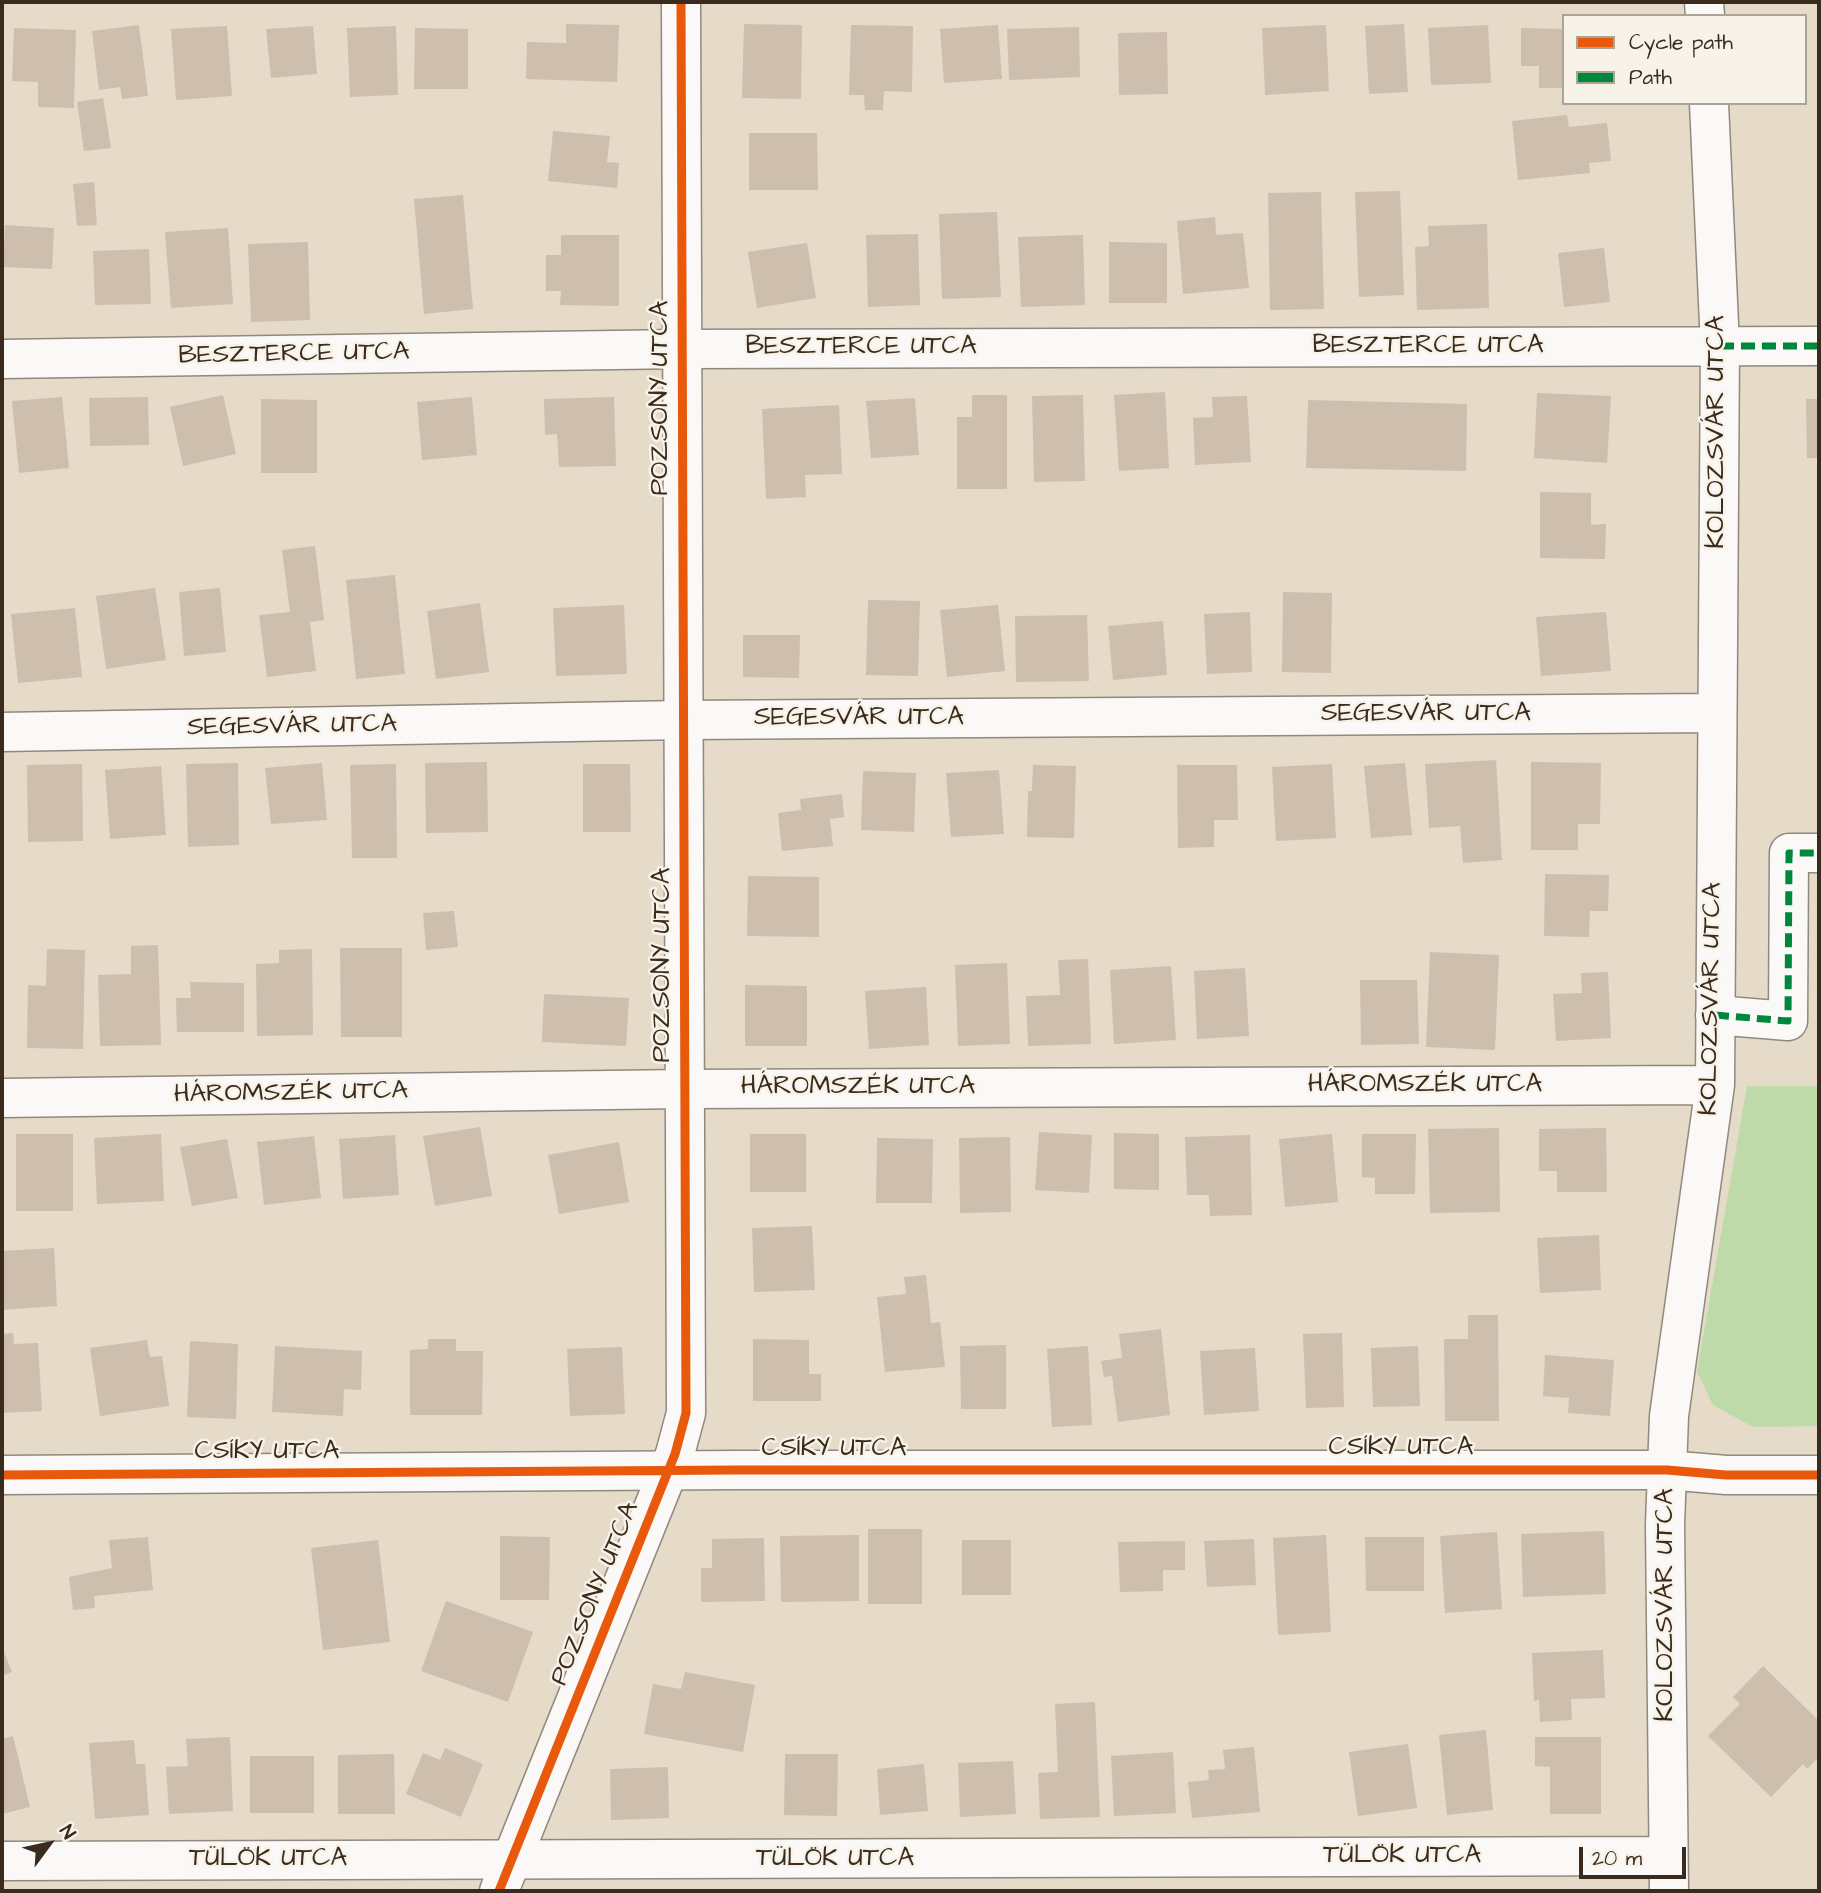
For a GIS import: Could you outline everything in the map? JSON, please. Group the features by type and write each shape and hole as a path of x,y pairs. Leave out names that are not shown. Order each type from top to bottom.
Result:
{"street":[{"name":"POZSONY UTCA","path":"505,1875 683,1434 686,1413 681,2"},
{"name":"KOLOZSVÁR UTCA","path":"1669,1874 1669,1416 1715,1085 1720,346 1709,105"},
{"name":"BESZTERCE UTCA","path":"2,359 683,349 1819,346"},
{"name":"SEGESVÁR UTCA","path":"2,732 684,720 1716,713"},
{"path":"1715,1015 1788,1021 1789,853 1819,853"},
{"name":"HÁROMSZÉK UTCA","path":"2,1098 685,1089 1715,1085"},
{"name":"CSÍKY UTCA","path":"2,1475 1667,1470 1726,1475 1819,1475"},
{"name":"TÜLÖK UTCA","path":"2,1861 505,1875 1669,1874"}],"green space":[{"path":"1747,1086 1819,1086 1819,1426 1753,1427 1713,1405 1697,1372"}],"building":[{"path":"566,24 619,25 617,82 526,79 527,42 566,43"},
{"path":"744,24 802,25 801,99 742,98"},
{"path":"1404,24 1408,92 1369,94 1365,26"},
{"path":"139,25 148,96 122,99 120,87 99,90 92,31"},
{"path":"851,25 913,26 912,92 884,91 883,110 865,110 864,95 849,95"},
{"path":"998,25 1002,79 944,83 940,29"},
{"path":"1326,25 1329,91 1265,95 1262,28"},
{"path":"1488,25 1491,83 1431,85 1428,28"},
{"path":"227,26 232,96 176,100 171,29"},
{"path":"313,26 317,74 271,78 266,29"},
{"path":"396,26 398,95 350,97 347,28"},
{"path":"1079,27 1080,77 1009,80 1007,29"},
{"path":"14,28 76,30 74,108 38,107 38,82 12,81"},
{"path":"415,28 468,29 468,89 414,89"},
{"path":"1521,28 1562,29 1562,88 1539,88 1539,66 1521,66"},
{"path":"1167,32 1168,94 1119,95 1118,33"},
{"path":"103,98 111,148 84,151 77,102"},
{"path":"1567,115 1569,127 1607,123 1611,161 1589,163 1590,173 1518,180 1512,121"},
{"path":"553,131 610,136 607,162 619,163 617,188 548,181"},
{"path":"749,133 817,133 818,190 749,190"},
{"path":"94,182 97,225 77,226 73,184"},
{"path":"1400,191 1404,295 1359,297 1355,192"},
{"path":"1321,192 1324,309 1270,310 1268,193"},
{"path":"463,195 473,309 424,314 414,199"},
{"path":"997,212 1001,297 942,299 939,214"},
{"path":"1215,217 1216,235 1243,233 1249,288 1183,294 1177,221"},
{"path":"1487,224 1489,308 1417,310 1415,247 1429,246 1428,226"},
{"path":"5,225 54,228 52,269 3,267"},
{"path":"228,228 233,304 171,308 165,232"},
{"path":"918,234 920,305 868,307 866,235"},
{"path":"561,235 619,235 619,306 560,305 561,291 546,291 546,255 561,255"},
{"path":"1083,235 1085,305 1021,307 1018,237"},
{"path":"308,242 310,320 251,322 248,244"},
{"path":"1109,242 1167,243 1167,303 1109,303"},
{"path":"807,243 816,298 757,308 748,252"},
{"path":"1604,248 1610,302 1564,307 1558,253"},
{"path":"149,249 151,304 95,305 93,251"},
{"path":"1165,392 1169,468 1119,471 1114,395"},
{"path":"1537,393 1611,396 1607,463 1534,458"},
{"path":"223,395 236,454 183,466 170,407"},
{"path":"972,395 1007,395 1007,489 957,489 957,417 972,417"},
{"path":"1083,395 1085,481 1034,482 1032,396"},
{"path":"1247,396 1251,462 1195,465 1193,418 1213,417 1212,397"},
{"path":"62,397 69,468 19,473 12,401"},
{"path":"148,397 149,445 90,446 89,398"},
{"path":"472,397 477,455 422,460 417,402"},
{"path":"614,397 616,466 559,467 557,434 545,435 544,399"},
{"path":"915,398 919,455 871,458 866,401"},
{"path":"261,399 317,400 317,473 261,473"},
{"path":"1806,399 1819,399 1819,458 1807,458"},
{"path":"1308,400 1467,404 1466,471 1306,468"},
{"path":"839,405 842,474 805,475 806,497 766,499 762,409"},
{"path":"1540,492 1591,493 1591,525 1606,524 1605,559 1540,558"},
{"path":"315,546 324,620 310,622 316,671 267,677 259,615 290,612 282,550"},
{"path":"395,575 405,674 356,679 346,580"},
{"path":"155,588 166,660 106,669 96,596"},
{"path":"220,588 226,652 184,656 179,592"},
{"path":"1283,592 1332,593 1331,673 1282,672"},
{"path":"868,600 920,601 918,676 866,675"},
{"path":"480,603 489,672 436,679 427,611"},
{"path":"624,605 627,674 556,676 553,608"},
{"path":"998,605 1005,671 947,677 940,610"},
{"path":"75,608 82,677 18,683 11,614"},
{"path":"1250,612 1252,672 1207,674 1204,614"},
{"path":"1606,612 1611,671 1541,676 1536,617"},
{"path":"1087,615 1089,681 1016,682 1015,616"},
{"path":"1163,621 1167,675 1113,680 1108,626"},
{"path":"743,635 800,635 799,678 743,677"},
{"path":"1496,760 1502,860 1463,863 1460,826 1429,828 1425,764"},
{"path":"487,762 488,832 426,833 425,763"},
{"path":"1531,762 1601,763 1600,824 1578,824 1578,850 1531,850"},
{"path":"238,763 239,845 188,847 186,764"},
{"path":"322,763 327,820 271,824 265,768"},
{"path":"1405,763 1412,835 1371,838 1364,766"},
{"path":"82,764 83,841 28,842 27,765"},
{"path":"396,764 397,858 352,858 350,765"},
{"path":"583,764 630,764 631,832 583,832"},
{"path":"1332,764 1336,838 1276,841 1272,767"},
{"path":"1033,765 1076,766 1074,838 1027,837 1028,791 1032,791"},
{"path":"1177,765 1237,765 1238,820 1214,820 1214,847 1178,848"},
{"path":"161,766 166,835 110,839 105,770"},
{"path":"999,770 1004,834 951,837 946,773"},
{"path":"863,771 916,773 914,832 861,830"},
{"path":"842,794 844,817 830,819 833,846 782,851 778,813 801,810 800,799"},
{"path":"1545,874 1609,875 1608,911 1590,911 1589,937 1544,936"},
{"path":"748,876 819,877 819,937 747,936"},
{"path":"454,911 458,947 426,950 423,913"},
{"path":"158,945 161,1045 100,1046 98,975 131,974 131,946"},
{"path":"340,948 402,948 402,1037 341,1037"},
{"path":"47,949 85,950 83,1049 27,1048 28,985 46,986"},
{"path":"312,949 313,1035 257,1036 256,964 279,963 279,950"},
{"path":"1430,952 1499,955 1495,1050 1426,1047"},
{"path":"1088,959 1091,1044 1028,1046 1026,996 1060,995 1058,960"},
{"path":"1007,963 1010,1044 958,1046 955,965"},
{"path":"1171,966 1176,1040 1114,1044 1110,970"},
{"path":"1245,968 1249,1036 1197,1039 1194,971"},
{"path":"1608,972 1611,1038 1556,1041 1553,994 1582,993 1581,973"},
{"path":"1360,980 1417,980 1419,1044 1361,1045"},
{"path":"190,982 244,983 244,1032 177,1032 176,998 191,998"},
{"path":"745,985 807,986 807,1046 745,1046"},
{"path":"926,987 929,1045 869,1049 865,991"},
{"path":"544,994 629,998 626,1046 542,1042"},
{"path":"480,1127 492,1196 435,1206 423,1136"},
{"path":"1499,1128 1500,1212 1430,1213 1428,1129"},
{"path":"1606,1128 1607,1192 1557,1192 1557,1171 1539,1171 1539,1129"},
{"path":"1039,1132 1092,1135 1089,1193 1035,1190"},
{"path":"1114,1133 1159,1134 1159,1190 1114,1189"},
{"path":"16,1134 73,1134 73,1211 16,1211"},
{"path":"161,1134 164,1201 97,1204 94,1138"},
{"path":"750,1134 806,1134 806,1192 750,1192"},
{"path":"1332,1134 1338,1202 1285,1207 1279,1139"},
{"path":"1362,1134 1416,1134 1415,1194 1375,1194 1375,1178 1362,1177"},
{"path":"395,1135 399,1195 343,1199 339,1139"},
{"path":"1250,1135 1252,1215 1210,1216 1209,1195 1187,1195 1185,1137"},
{"path":"314,1136 321,1198 264,1205 257,1142"},
{"path":"1010,1137 1011,1212 960,1213 959,1138"},
{"path":"877,1138 933,1139 932,1203 876,1203"},
{"path":"227,1139 238,1198 192,1206 180,1147"},
{"path":"619,1142 629,1202 559,1214 548,1155"},
{"path":"812,1226 815,1290 754,1292 752,1228"},
{"path":"1599,1235 1601,1290 1540,1293 1537,1238"},
{"path":"54,1248 57,1306 2,1310 2,1251"},
{"path":"926,1275 931,1323 940,1322 945,1367 885,1372 877,1297 906,1294 904,1277"},
{"path":"1468,1315 1498,1315 1499,1421 1445,1421 1444,1339 1468,1339"},
{"path":"1161,1329 1170,1415 1118,1422 1112,1376 1104,1377 1101,1361 1122,1358 1119,1334"},
{"path":"13,1333 14,1344 38,1343 42,1411 2,1413 2,1334"},
{"path":"1342,1333 1344,1407 1306,1408 1303,1334"},
{"path":"428,1339 456,1339 456,1351 483,1351 482,1415 410,1415 410,1350 428,1349"},
{"path":"753,1339 809,1340 809,1374 821,1374 821,1401 753,1401"},
{"path":"147,1340 150,1357 162,1356 169,1406 100,1416 90,1348"},
{"path":"190,1341 238,1344 236,1419 187,1417"},
{"path":"1006,1345 1006,1409 961,1409 960,1346"},
{"path":"275,1346 362,1351 361,1390 344,1389 343,1416 272,1412"},
{"path":"1088,1346 1092,1425 1052,1427 1047,1349"},
{"path":"1418,1346 1420,1406 1373,1407 1371,1348"},
{"path":"622,1347 625,1414 570,1416 567,1349"},
{"path":"1255,1348 1259,1411 1204,1415 1200,1351"},
{"path":"1545,1355 1614,1360 1610,1416 1568,1413 1569,1398 1543,1396"},
{"path":"868,1529 922,1529 922,1604 868,1604"},
{"path":"1604,1531 1606,1594 1523,1597 1521,1534"},
{"path":"1497,1532 1502,1609 1445,1613 1440,1536"},
{"path":"859,1535 859,1601 781,1602 780,1536"},
{"path":"1326,1535 1331,1632 1278,1635 1273,1538"},
{"path":"500,1536 550,1537 549,1600 500,1600"},
{"path":"148,1537 153,1590 94,1596 95,1608 73,1610 69,1577 112,1568 109,1540"},
{"path":"1365,1537 1424,1537 1424,1591 1366,1591"},
{"path":"764,1538 765,1601 701,1602 701,1568 712,1568 712,1539"},
{"path":"1254,1539 1256,1585 1207,1587 1204,1541"},
{"path":"378,1540 390,1642 323,1650 311,1548"},
{"path":"962,1540 1011,1540 1011,1595 962,1595"},
{"path":"1185,1541 1185,1570 1163,1570 1163,1591 1120,1592 1118,1542"},
{"path":"446,1601 533,1632 508,1702 421,1671"},
{"path":"2,1647 12,1672 2,1676"},
{"path":"1603,1650 1605,1698 1571,1699 1572,1720 1540,1722 1539,1700 1534,1701 1532,1653"},
{"path":"1763,1666 1819,1721 1819,1757 1807,1769 1803,1764 1771,1797 1708,1736 1740,1704 1733,1697"},
{"path":"685,1672 755,1685 743,1752 644,1734 653,1684 681,1689"},
{"path":"1095,1702 1100,1817 1040,1819 1038,1773 1058,1772 1055,1704"},
{"path":"1486,1730 1493,1810 1447,1815 1439,1735"},
{"path":"13,1736 30,1807 2,1814 2,1739"},
{"path":"230,1737 233,1811 169,1814 166,1767 188,1766 186,1739"},
{"path":"1535,1737 1601,1737 1601,1814 1550,1814 1550,1767 1535,1766"},
{"path":"134,1740 136,1764 145,1764 149,1815 95,1819 89,1743"},
{"path":"1408,1744 1417,1808 1358,1816 1349,1752"},
{"path":"1254,1747 1260,1812 1192,1818 1188,1782 1209,1780 1208,1770 1225,1769 1223,1750"},
{"path":"445,1748 483,1764 461,1817 406,1794 423,1753 440,1760"},
{"path":"1173,1752 1176,1813 1114,1816 1111,1756"},
{"path":"394,1754 395,1814 338,1814 338,1755"},
{"path":"785,1754 838,1754 837,1816 784,1815"},
{"path":"250,1756 314,1756 314,1813 250,1813"},
{"path":"1013,1761 1016,1814 960,1817 958,1763"},
{"path":"924,1764 928,1811 880,1815 877,1769"},
{"path":"668,1767 669,1818 611,1820 610,1769"}],"marked path":[{"path":"1720,346 1819,346"},
{"path":"1715,1015 1788,1021 1789,853 1819,853"}],"cycle path":[{"path":"499,1891 675,1454 686,1413 681,2"},
{"path":"2,1475 737,1470 1667,1470 1726,1475 1819,1475"}]}
